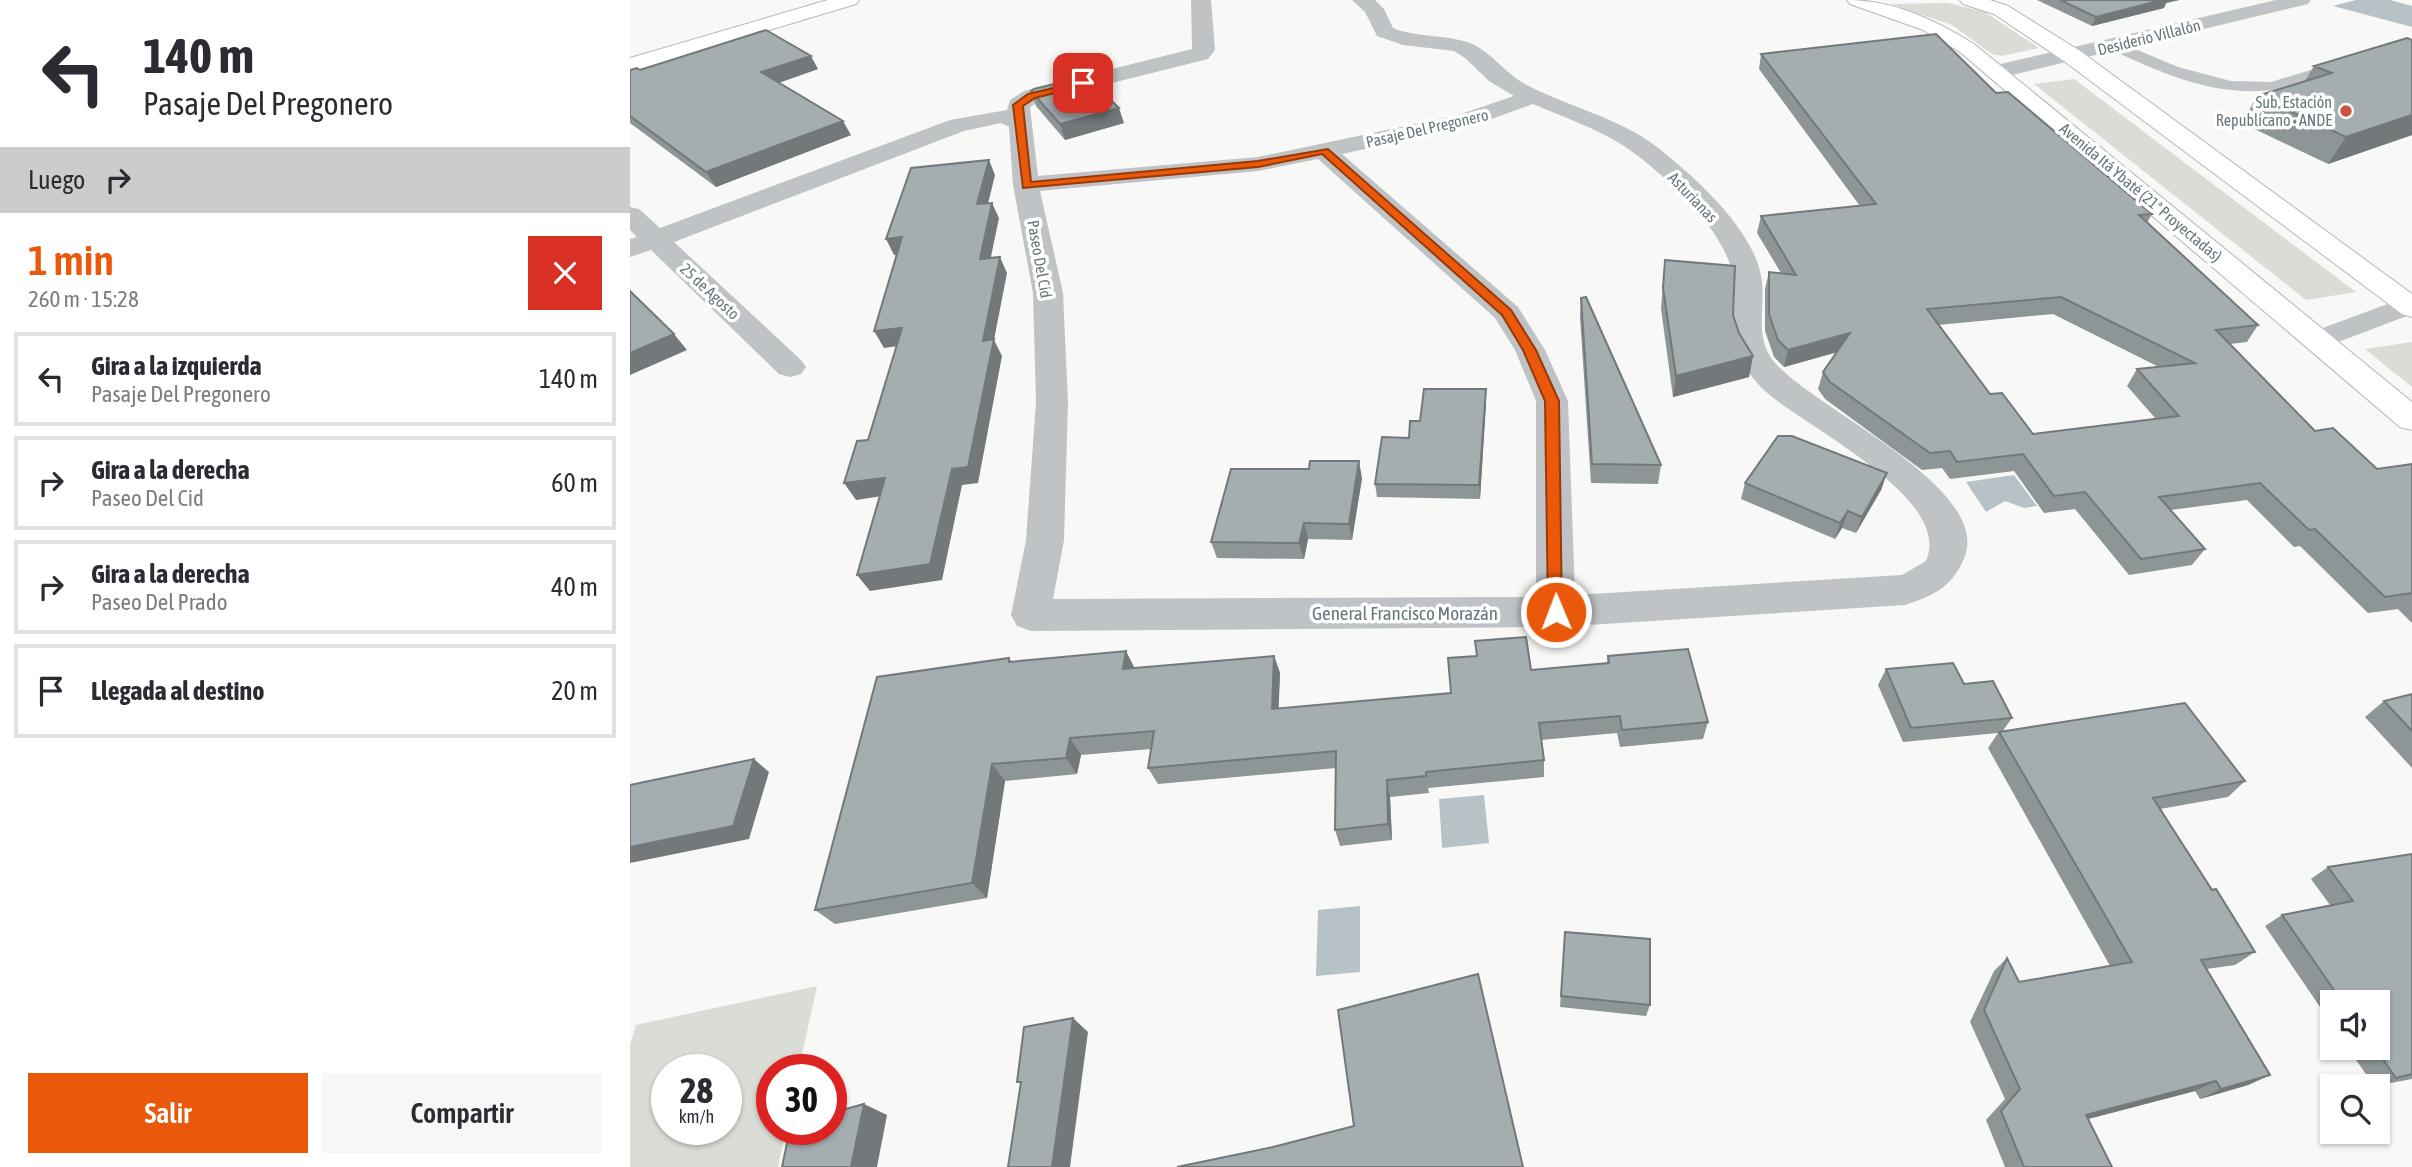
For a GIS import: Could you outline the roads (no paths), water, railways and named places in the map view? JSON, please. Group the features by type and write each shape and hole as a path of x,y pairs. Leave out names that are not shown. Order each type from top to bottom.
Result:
{"main road":[{"path":"630,51 805,0"},
{"path":"630,65 849,0"},
{"name":"Avenida Itá Ybaté (21ª Proyectadas)","path":"1858,0 1866,0"},
{"name":"Avenida Itá Ybaté (21ª Proyectadas)","path":"1858,0 1930,26 1967,48 2412,419"},
{"path":"1970,0 2001,10 2072,56 2411,306"}],"street":[{"path":"642,244 958,125 1004,116 1020,123 1018,105 1032,96 1200,54 1204,50 1201,0"},
{"name":"Asturianas","path":"1362,0 1374,9 1384,32 1401,40 1460,46 1474,54 1502,80 1616,133 1648,152 1711,213 1746,270 1744,332 1760,365 1814,412 1913,481 1936,508 1948,534 1947,557 1934,578 1905,590"},
{"name":"Desiderio Villalón","path":"1996,72 2116,46 2301,0"},
{"name":"Pasaje Del Pregonero","path":"1026,186 1258,164 1464,121 1535,96"},
{"name":"Paseo Del Cid","path":"1020,123 1026,186 1048,293 1052,402 1045,540 1031,615"},
{"path":"1324,151 1507,313 1530,350 1552,401 1556,612"},
{"name":"25 de Agosto","path":"630,215 642,244 790,367"},
{"path":"2320,340 2411,306"},
{"name":"General Francisco Morazán","path":"1031,615 1556,612 1905,590"}],"lane":[{"path":"2116,46 2167,69 2242,87 2271,87 2360,60"}],"place":[{"name":"Sub. Estación Republicano - ANDE","path":"2346,111"}]}
